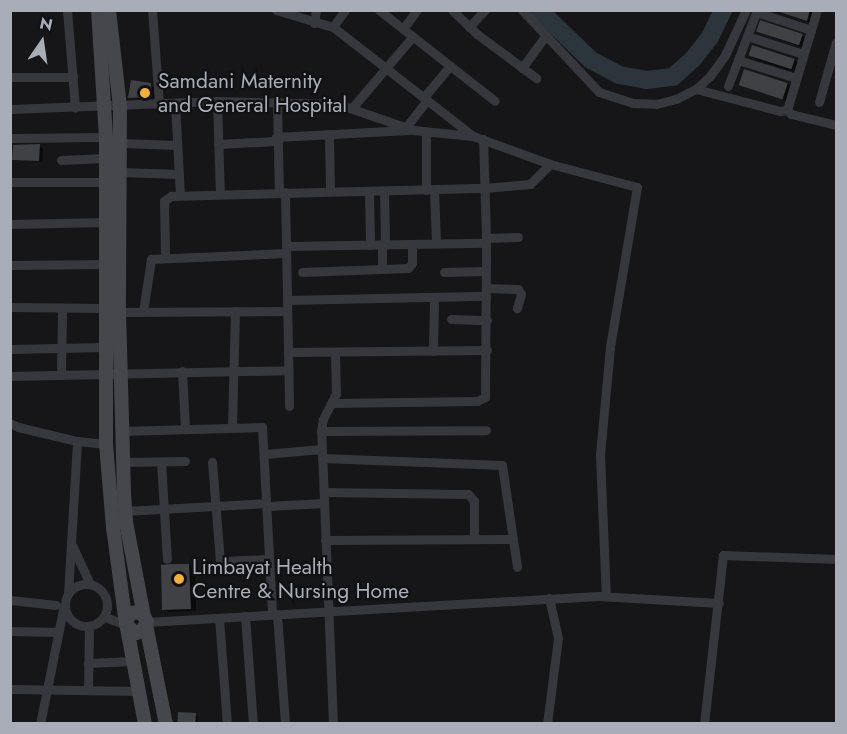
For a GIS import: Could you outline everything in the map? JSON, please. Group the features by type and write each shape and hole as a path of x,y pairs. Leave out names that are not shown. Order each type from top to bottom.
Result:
{"main road":[{"path":"98,10 106,137 104,308 106,444 113,527 126,625 145,723"},
{"path":"109,10 120,106 120,431 125,511 166,723"},
{"path":"126,625 136,633 142,631 146,621"}],"street":[{"path":"67,10 75,108"},
{"path":"152,10 159,104"},
{"path":"276,10 333,27 473,136"},
{"path":"314,23 316,10"},
{"path":"333,27 345,10"},
{"path":"379,10 495,101"},
{"path":"403,28 417,10"},
{"path":"452,10 469,27 536,78"},
{"path":"469,27 485,10"},
{"path":"522,10 589,84 614,99 656,104 676,99 696,89 725,55 753,11"},
{"path":"787,110 817,10"},
{"path":"753,11 811,30"},
{"path":"728,86 747,36 753,11"},
{"path":"352,108 413,36"},
{"path":"522,68 545,36"},
{"path":"747,36 803,54"},
{"path":"819,102 837,42"},
{"path":"738,60 796,78"},
{"path":"410,129 426,98 450,66"},
{"path":"10,77 73,76"},
{"path":"696,89 780,111 787,110"},
{"path":"277,100 276,139 286,250 289,406"},
{"path":"10,110 217,101 277,100 329,103 352,108 410,129 473,136 550,164 637,187 610,347 600,455 606,596"},
{"path":"217,101 220,194"},
{"path":"175,103 180,195"},
{"path":"787,110 791,114 837,125"},
{"path":"218,144 410,129"},
{"path":"426,132 436,243"},
{"path":"329,134 330,192"},
{"path":"10,138 106,137"},
{"path":"333,404 483,400 486,395 487,320 483,140"},
{"path":"121,143 177,145"},
{"path":"61,160 106,158"},
{"path":"165,257 164,201 166,197 485,188 530,184 550,164"},
{"path":"121,172 179,174"},
{"path":"10,182 106,182"},
{"path":"369,191 370,245"},
{"path":"382,269 384,191"},
{"path":"10,224 106,222"},
{"path":"143,312 149,262 154,258 518,237"},
{"path":"302,272 410,266 412,244"},
{"path":"10,265 105,264"},
{"path":"444,272 486,271"},
{"path":"287,300 434,297 518,289 521,294 517,308"},
{"path":"433,351 434,297"},
{"path":"10,307 104,308"},
{"path":"61,375 62,308"},
{"path":"232,427 235,311"},
{"path":"119,312 287,311"},
{"path":"451,320 487,320"},
{"path":"10,349 105,347"},
{"path":"288,352 487,350"},
{"path":"333,723 321,431 323,419 333,404 336,394 335,352"},
{"path":"10,376 288,369"},
{"path":"183,371 185,428"},
{"path":"10,423 77,441 106,444"},
{"path":"120,431 262,427 268,559 285,723"},
{"path":"321,431 486,430"},
{"path":"40,723 58,632 71,543 77,441"},
{"path":"265,454 322,453 499,464 503,468 517,567"},
{"path":"122,462 184,461"},
{"path":"161,462 167,559"},
{"path":"212,462 220,561 268,559"},
{"path":"324,492 468,494 474,501 474,539"},
{"path":"125,511 214,506 324,504"},
{"path":"326,540 513,538"},
{"path":"71,543 90,584"},
{"path":"704,723 723,555 837,559"},
{"path":"10,600 63,600 75,587 90,584 102,590 107,598 105,617 98,624 89,627 79,626 66,612 63,600"},
{"path":"146,621 606,596 718,603"},
{"path":"547,723 558,638 549,598"},
{"path":"245,616 253,723"},
{"path":"105,617 126,625"},
{"path":"219,618 226,723"},
{"path":"88,690 89,627"},
{"path":"10,631 58,632"},
{"path":"87,663 133,661"},
{"path":"10,689 139,691"}],"building":[{"path":"773,10 810,10 807,21"},
{"path":"760,20 803,34 799,45 756,31"},
{"path":"752,45 795,59 791,69 749,55"},
{"path":"744,69 788,83 782,99 739,85"},
{"path":"131,80 151,83 152,97 128,98"},
{"path":"40,144 39,161 12,160 13,145"},
{"path":"189,564 191,609 162,610 161,565"},
{"path":"178,712 196,713 195,724 177,723"}],"waterway":[{"path":"539,10 591,60 619,75 647,80 673,77 693,59 710,37 723,10"}],"place":[{"name":"Samdani Maternity and General Hospital","path":"145,93"},
{"name":"Limbayat Health Centre & Nursing Home","path":"179,579"}]}
